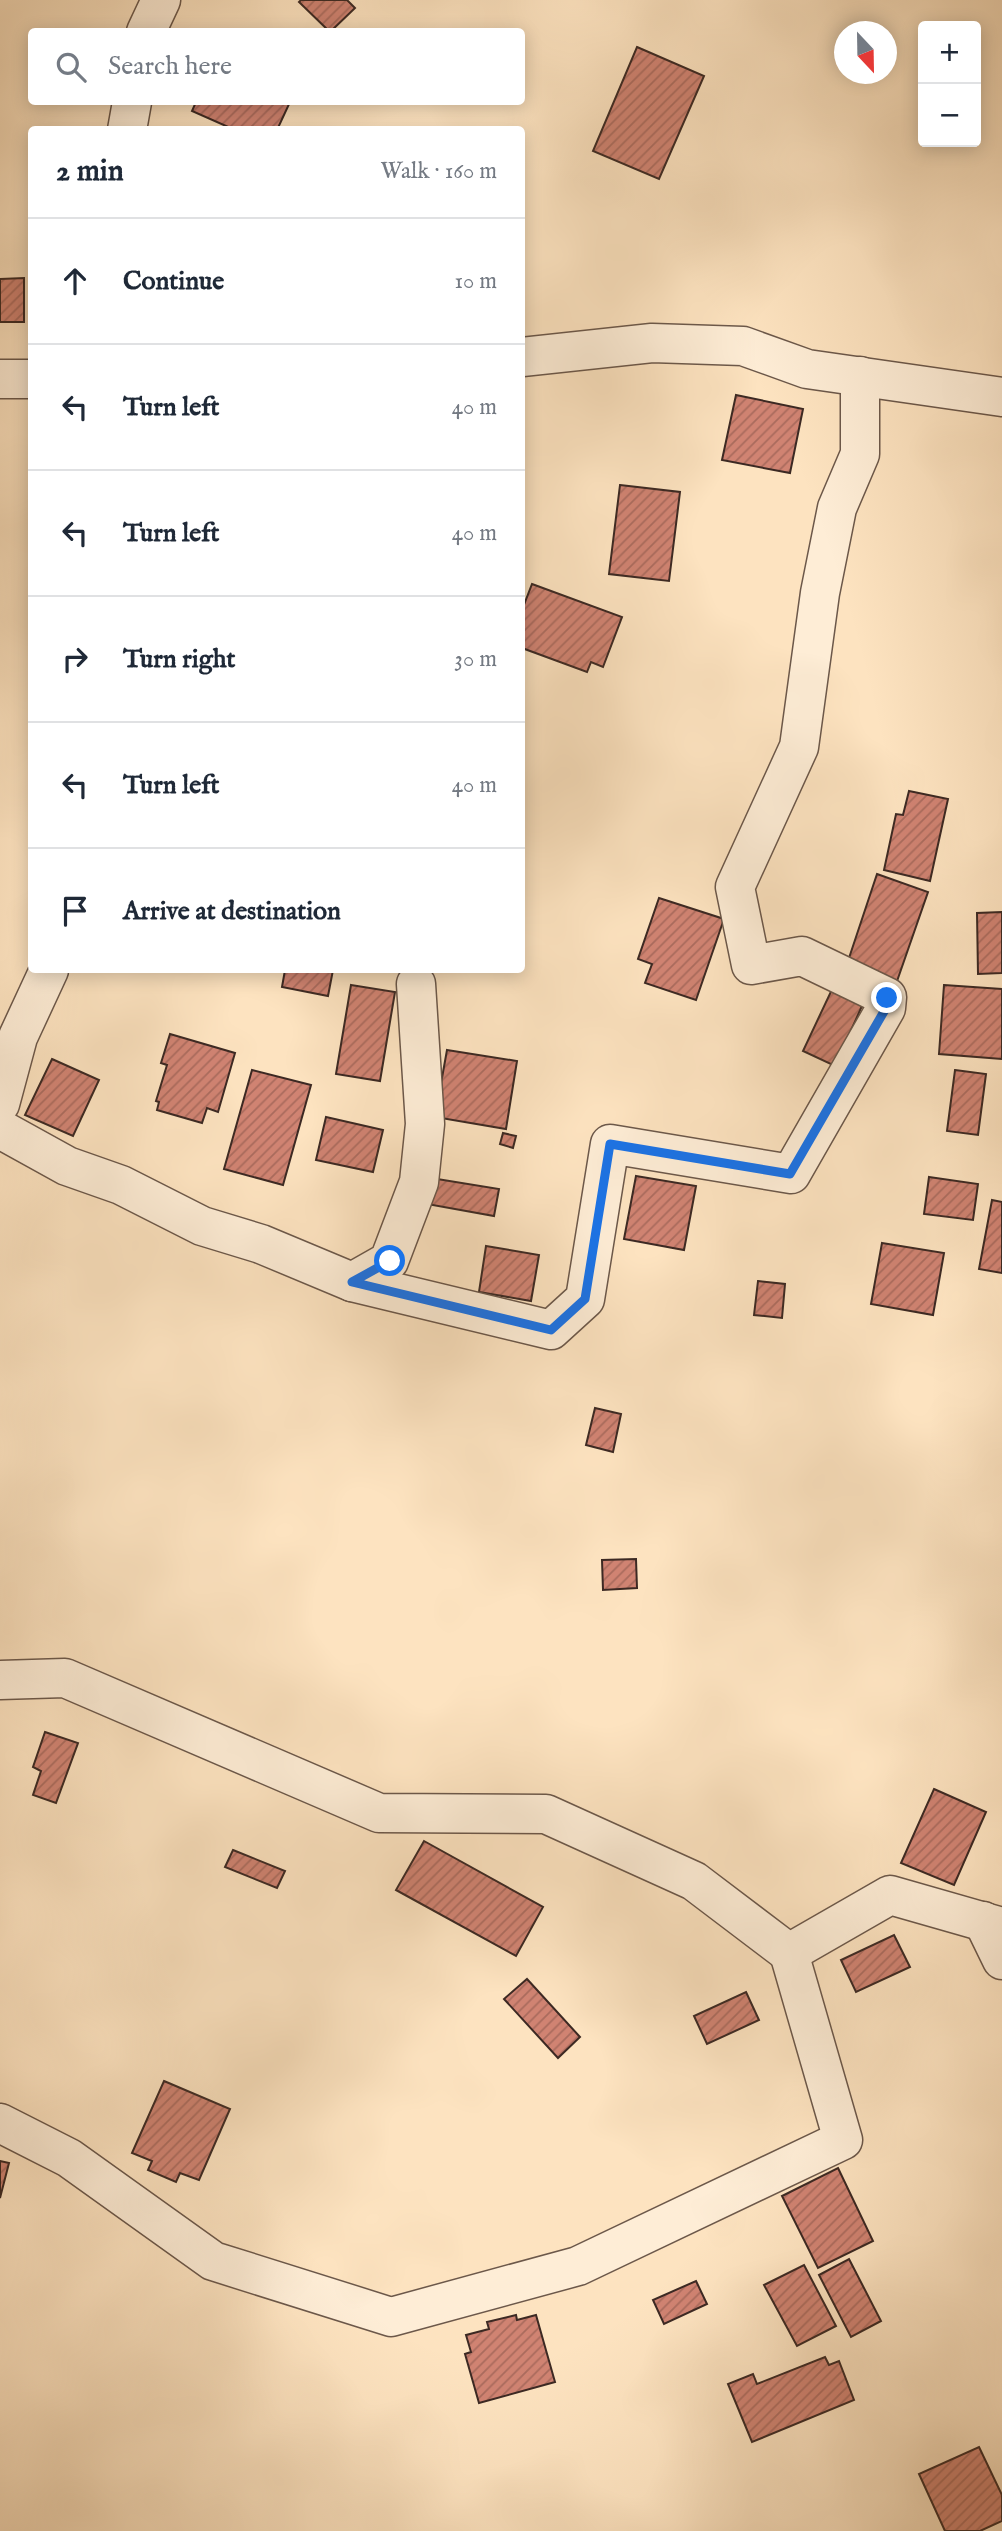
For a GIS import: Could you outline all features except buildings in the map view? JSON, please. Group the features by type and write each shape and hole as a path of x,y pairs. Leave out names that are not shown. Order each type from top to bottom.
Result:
{"street":[{"path":"148,28 161,0"},
{"path":"128,126 131,105"},
{"path":"525,357 652,343 743,346 807,369 1002,397"},
{"path":"0,1129 67,1166 121,1185 202,1226 261,1244 352,1282 551,1330 585,1299 610,1144 790,1174 886,1008 887,998 802,956 751,965 734,887 799,747 820,593 837,508 860,454 860,376"},
{"path":"0,379 28,379"},
{"path":"0,1104 18,1037 48,973"},
{"path":"352,1282 390,1261 419,1182 425,1124 416,984"},
{"path":"0,1680 65,1678 379,1813 546,1814 694,1881 789,1953 843,2140 578,2266 391,2318 213,2261 69,2158 0,2123"},
{"path":"789,1953 890,1895 993,1924 1002,1960"}],"route":[{"path":"390,1261 352,1282 551,1330 585,1299 610,1144 790,1174 886,1008 887,998"}]}
